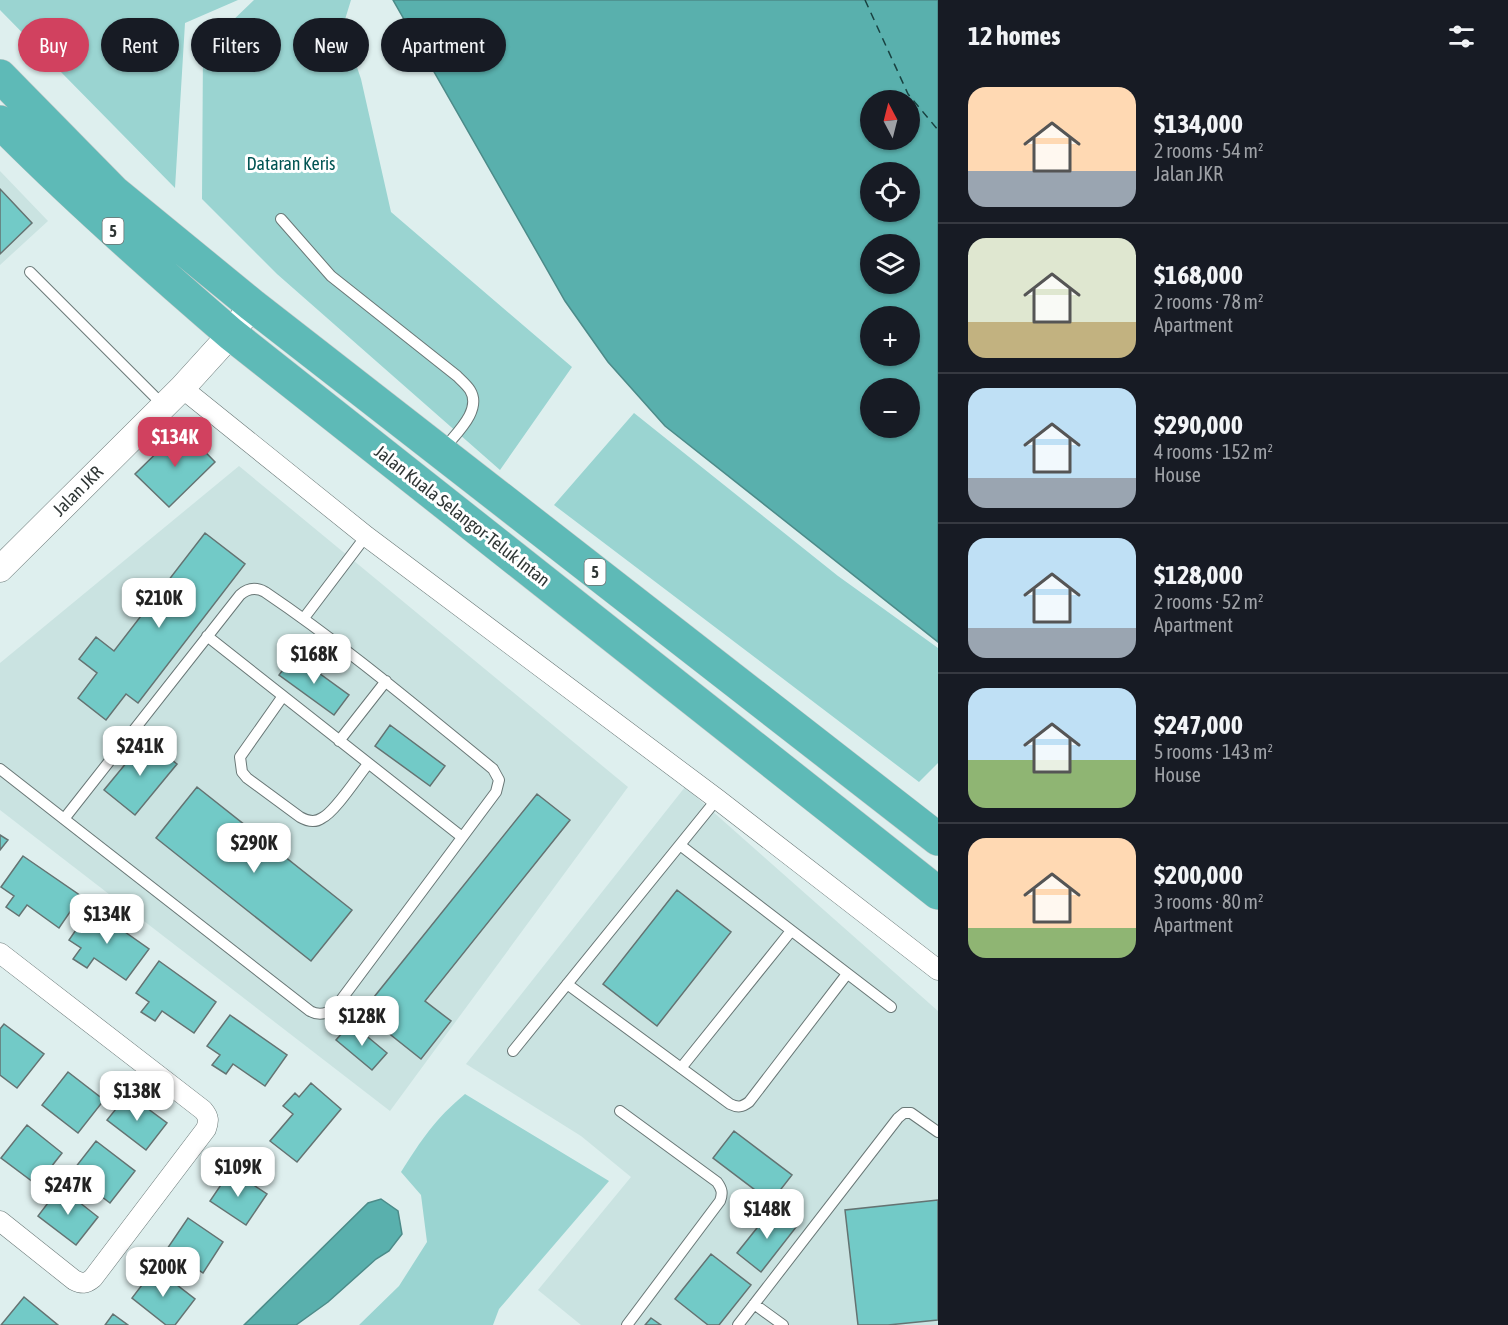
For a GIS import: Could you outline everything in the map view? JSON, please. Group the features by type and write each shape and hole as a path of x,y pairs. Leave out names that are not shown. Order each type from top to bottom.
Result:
{"highway":[{"name":"Jalan Kuala Selangor-Teluk Intan","path":"0,76 114,192 252,305 938,839"},
{"name":"Jalan Kuala Selangor-Teluk Intan","path":"0,122 55,178 126,244 231,334 938,893"}],"street":[{"name":"Jalan JKR","path":"0,569 182,388 231,334 252,305"},
{"path":"182,388 366,536 717,799 938,970"},
{"path":"0,953 203,1110 208,1116 209,1123 143,1213 88,1282 80,1283 74,1280 0,1221"}],"lane":[{"path":"281,219 331,276 457,376 471,390 474,404 471,414 440,453"},
{"path":"30,272 164,406"},
{"path":"304,618 366,536"},
{"path":"0,770 316,1014 329,1012 335,1008 499,786 497,774 386,681 304,618 265,592 252,588 240,595 64,819"},
{"path":"207,636 462,837"},
{"path":"339,741 386,681"},
{"path":"283,696 240,757 242,772 248,778 300,817 307,821 315,821 329,813 368,764"},
{"path":"513,1051 717,799"},
{"path":"680,845 891,1007"},
{"path":"681,1068 791,931"},
{"path":"567,984 736,1107 749,1102 847,974"},
{"path":"620,1111 722,1188 720,1201 627,1325"},
{"path":"738,1325 898,1118 904,1113 911,1113 938,1132"},
{"path":"754,1304 783,1325"}],"shaded area":[{"path":"393,0 938,0 938,642 665,426 608,362 565,301 434,72 506,72 506,18 403,18"},
{"path":"0,171 48,221 0,265"},
{"path":"239,466 628,787 390,1111 0,810 0,663"},
{"path":"685,787 938,1011 938,1325 581,1325 538,1290 631,1177 581,1136 466,1064"},
{"path":"381,1199 398,1211 402,1234 389,1251 376,1259 328,1302 296,1325 244,1325 368,1203"}],"green space":[{"path":"0,0 238,0 197,18 191,18 191,20 185,23 175,188 61,72 89,72 89,18 18,18 18,28 0,10"},
{"name":"Dataran Keris","path":"254,0 351,0 345,18 293,18 293,72 359,72 391,212 572,367 500,470 277,274 202,199 203,72 281,72 281,18 235,18"},
{"path":"634,413 838,576 938,648 938,763 919,782 554,505"},
{"path":"465,1094 609,1181 499,1309 493,1325 359,1325 399,1286 427,1242 421,1195 401,1172 430,1130"}],"building":[{"path":"0,189 32,223 0,254"},
{"path":"182,428 215,462 169,507 135,474"},
{"path":"205,533 245,564 138,703 126,694 106,720 78,698 97,673 79,659 96,637 114,651"},
{"path":"294,655 349,695 334,715 279,675"},
{"path":"390,725 445,766 430,786 375,746"},
{"path":"146,739 177,764 135,815 104,790"},
{"path":"197,787 352,910 311,961 156,838"},
{"path":"537,794 570,820 425,1001 451,1021 421,1059 362,1012"},
{"path":"0,835 8,840 0,850"},
{"path":"23,856 81,896 59,928 27,905 19,916 6,907 14,896 1,887"},
{"path":"677,890 731,932 657,1026 603,984"},
{"path":"91,908 149,949 126,980 94,958 87,968 73,959 81,948 69,940"},
{"path":"159,961 216,1002 194,1033 162,1011 155,1021 141,1012 149,1002 136,993"},
{"path":"230,1015 287,1055 265,1086 233,1064 226,1074 212,1065 220,1055 207,1046"},
{"path":"351,1023 387,1053 372,1070 336,1040"},
{"path":"4,1024 44,1054 17,1088 0,1075 0,1029"},
{"path":"68,1072 104,1100 78,1133 42,1105"},
{"path":"311,1083 341,1109 297,1162 270,1141 293,1114 283,1106 295,1093 299,1097"},
{"path":"128,1094 167,1123 146,1150 107,1120"},
{"path":"27,1125 62,1153 37,1185 1,1158"},
{"path":"734,1131 792,1175 771,1202 713,1158"},
{"path":"96,1141 135,1171 110,1203 71,1173"},
{"path":"231,1170 267,1194 246,1225 210,1201"},
{"path":"60,1187 98,1217 76,1245 38,1216"},
{"path":"938,1200 938,1320 888,1325 858,1325 845,1210"},
{"path":"773,1208 797,1226 761,1272 737,1253"},
{"path":"188,1218 223,1242 203,1273 167,1249"},
{"path":"711,1254 751,1285 719,1325 708,1325 675,1299"},
{"path":"155,1268 195,1299 175,1325 166,1325 132,1298"},
{"path":"24,1297 58,1325 1,1325"},
{"path":"113,1314 128,1325 105,1325"},
{"path":"651,1318 661,1325 645,1325"}],"ferry route":[{"path":"865,0 908,94 938,130"}]}
